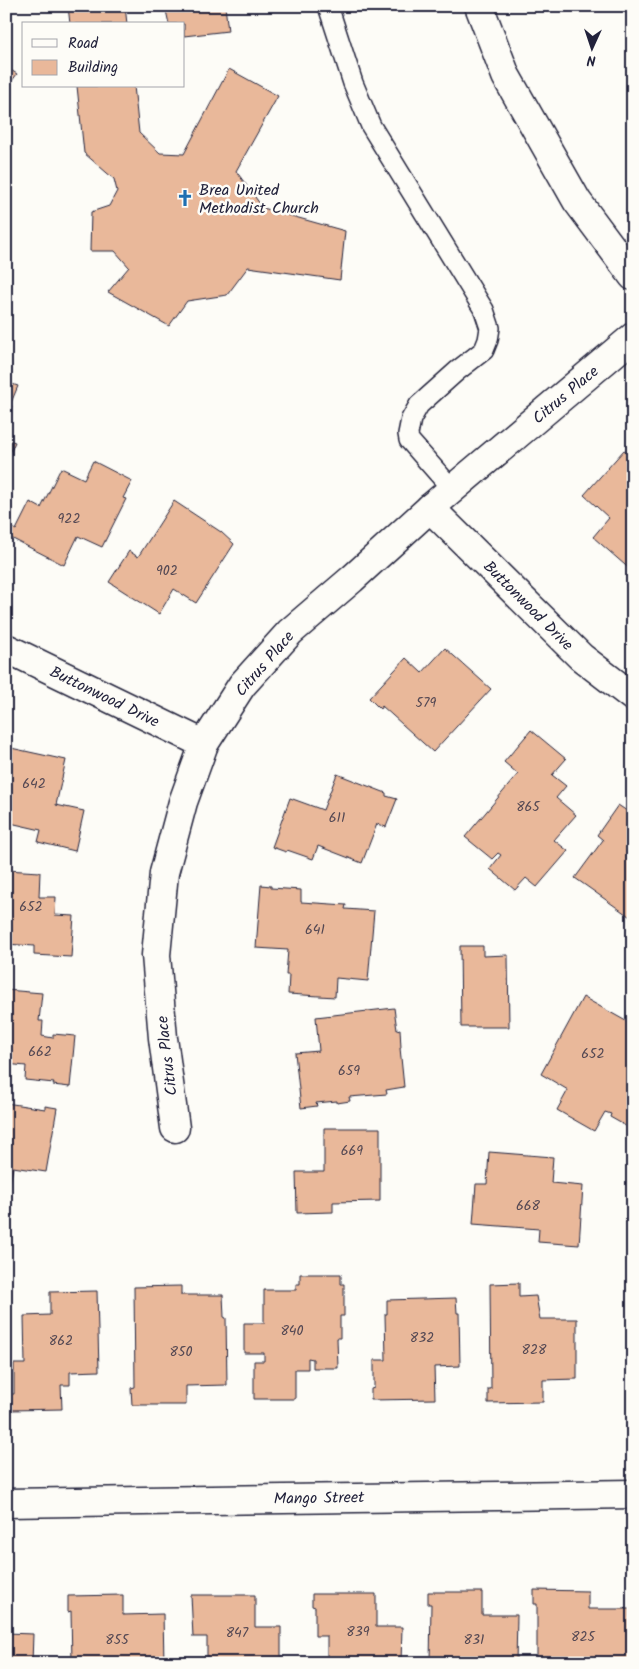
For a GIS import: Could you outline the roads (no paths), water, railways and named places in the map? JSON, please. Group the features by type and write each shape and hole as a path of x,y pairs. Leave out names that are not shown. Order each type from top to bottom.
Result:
{"street":[{"path":"478,6 506,76 577,202 633,276"},
{"name":"Citrus Place","path":"175,1128 163,1038 156,955 164,873 182,802 204,744 242,684 290,632 452,489 633,337"},
{"name":"Buttonwood Drive","path":"430,508 581,657 633,697"},
{"name":"Buttonwood Drive","path":"6,648 204,744"},
{"name":"Mango Street","path":"6,1502 633,1494"}],"lane":[{"path":"328,6 353,83 371,126 484,310 490,328 484,350 419,405 411,419 409,440 452,489"}],"place":[{"name":"Brea United Methodist Church","path":"185,198"}]}
